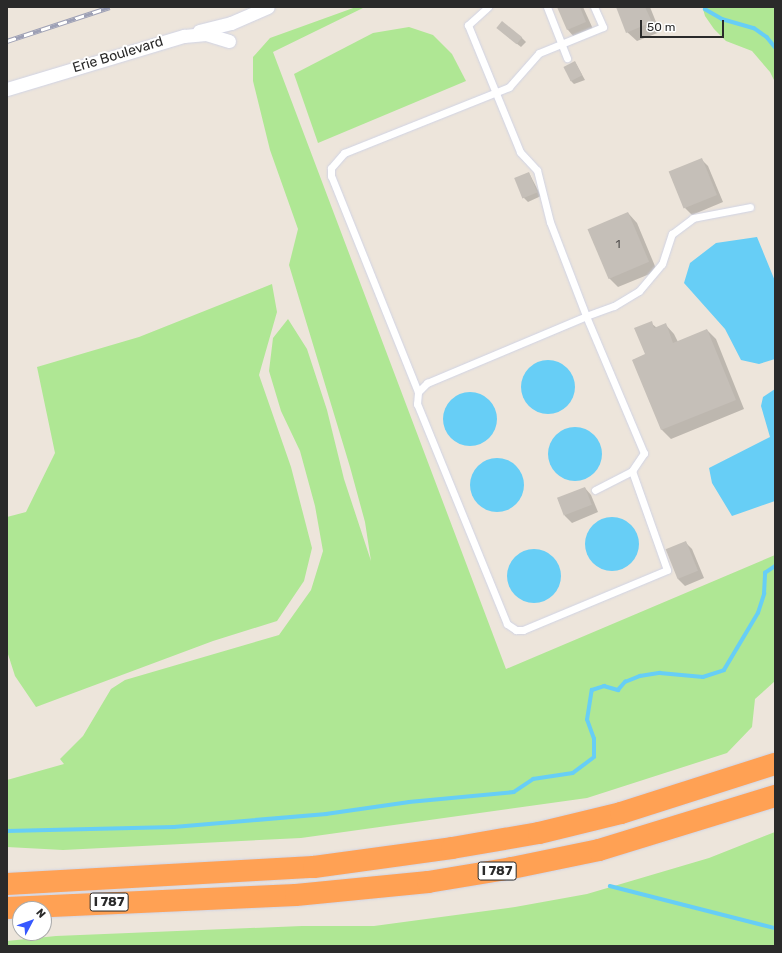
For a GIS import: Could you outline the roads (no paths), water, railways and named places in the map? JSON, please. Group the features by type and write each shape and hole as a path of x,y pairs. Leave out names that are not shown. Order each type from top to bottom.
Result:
{"highway":[{"name":"I 787","path":"7,884 314,867 497,841 581,823 663,801 775,764"},
{"name":"I 787","path":"7,908 210,899 378,888 512,868 645,838 775,796"},
{"path":"7,870 308,858 374,858"},
{"path":"52,918 108,915 210,899"}],"street":[{"path":"184,36 231,23 268,7"},
{"name":"Erie Boulevard","path":"7,89 184,36 206,34 229,41"}],"lane":[{"path":"488,7 468,25 497,92 520,152 538,170 550,222 586,316 644,453 632,472 595,490"},
{"path":"547,7 567,58"},
{"path":"594,7 603,28 562,45 539,52 529,66 509,87 344,153 331,168 331,176 418,392 417,404 508,624 516,630 523,630 666,570 632,472"},
{"path":"418,392 427,383 586,316 614,306 639,292 662,264 672,234 693,218 750,206"}],"water":[{"path":"757,237 775,281 775,359 759,364 741,360 725,329 684,283 690,263 716,243"},
{"path":"543,360 553,360 563,364 571,372 575,382 575,392 571,402 563,410 553,414 543,414 533,410 525,402 521,392 521,382 525,372 533,364"},
{"path":"775,389 775,501 732,516 712,483 709,468 770,437 761,406 763,397"},
{"path":"465,392 475,392 485,396 493,404 497,414 497,424 493,434 485,442 475,446 465,446 455,442 447,434 443,424 443,414 447,404 455,396"},
{"path":"570,427 580,427 590,431 598,439 602,449 602,459 598,469 590,477 580,481 570,481 560,477 552,469 548,459 548,449 552,439 560,431"},
{"path":"492,458 502,458 512,462 520,470 524,480 524,490 520,500 512,508 502,512 492,512 482,508 474,500 470,490 470,480 474,470 482,462"},
{"path":"607,517 617,517 627,521 635,529 639,539 639,549 635,559 627,567 617,571 607,571 597,567 589,559 585,549 585,539 589,529 597,521"},
{"path":"529,549 539,549 549,553 557,561 561,571 561,581 557,591 549,599 539,603 529,603 519,599 511,591 507,581 507,571 511,561 519,553"}],"waterway":[{"path":"705,9 722,19 754,28 767,37 775,47"},
{"path":"7,831 174,827 326,814 409,802 514,792 533,779 573,773 594,757 594,739 587,720 592,690 604,686 618,690 625,682 640,676 660,673 703,677 724,670 758,613 764,594 765,573 775,566"},
{"path":"610,886 775,928"}],"railway":[{"path":"7,41 110,7"}]}
